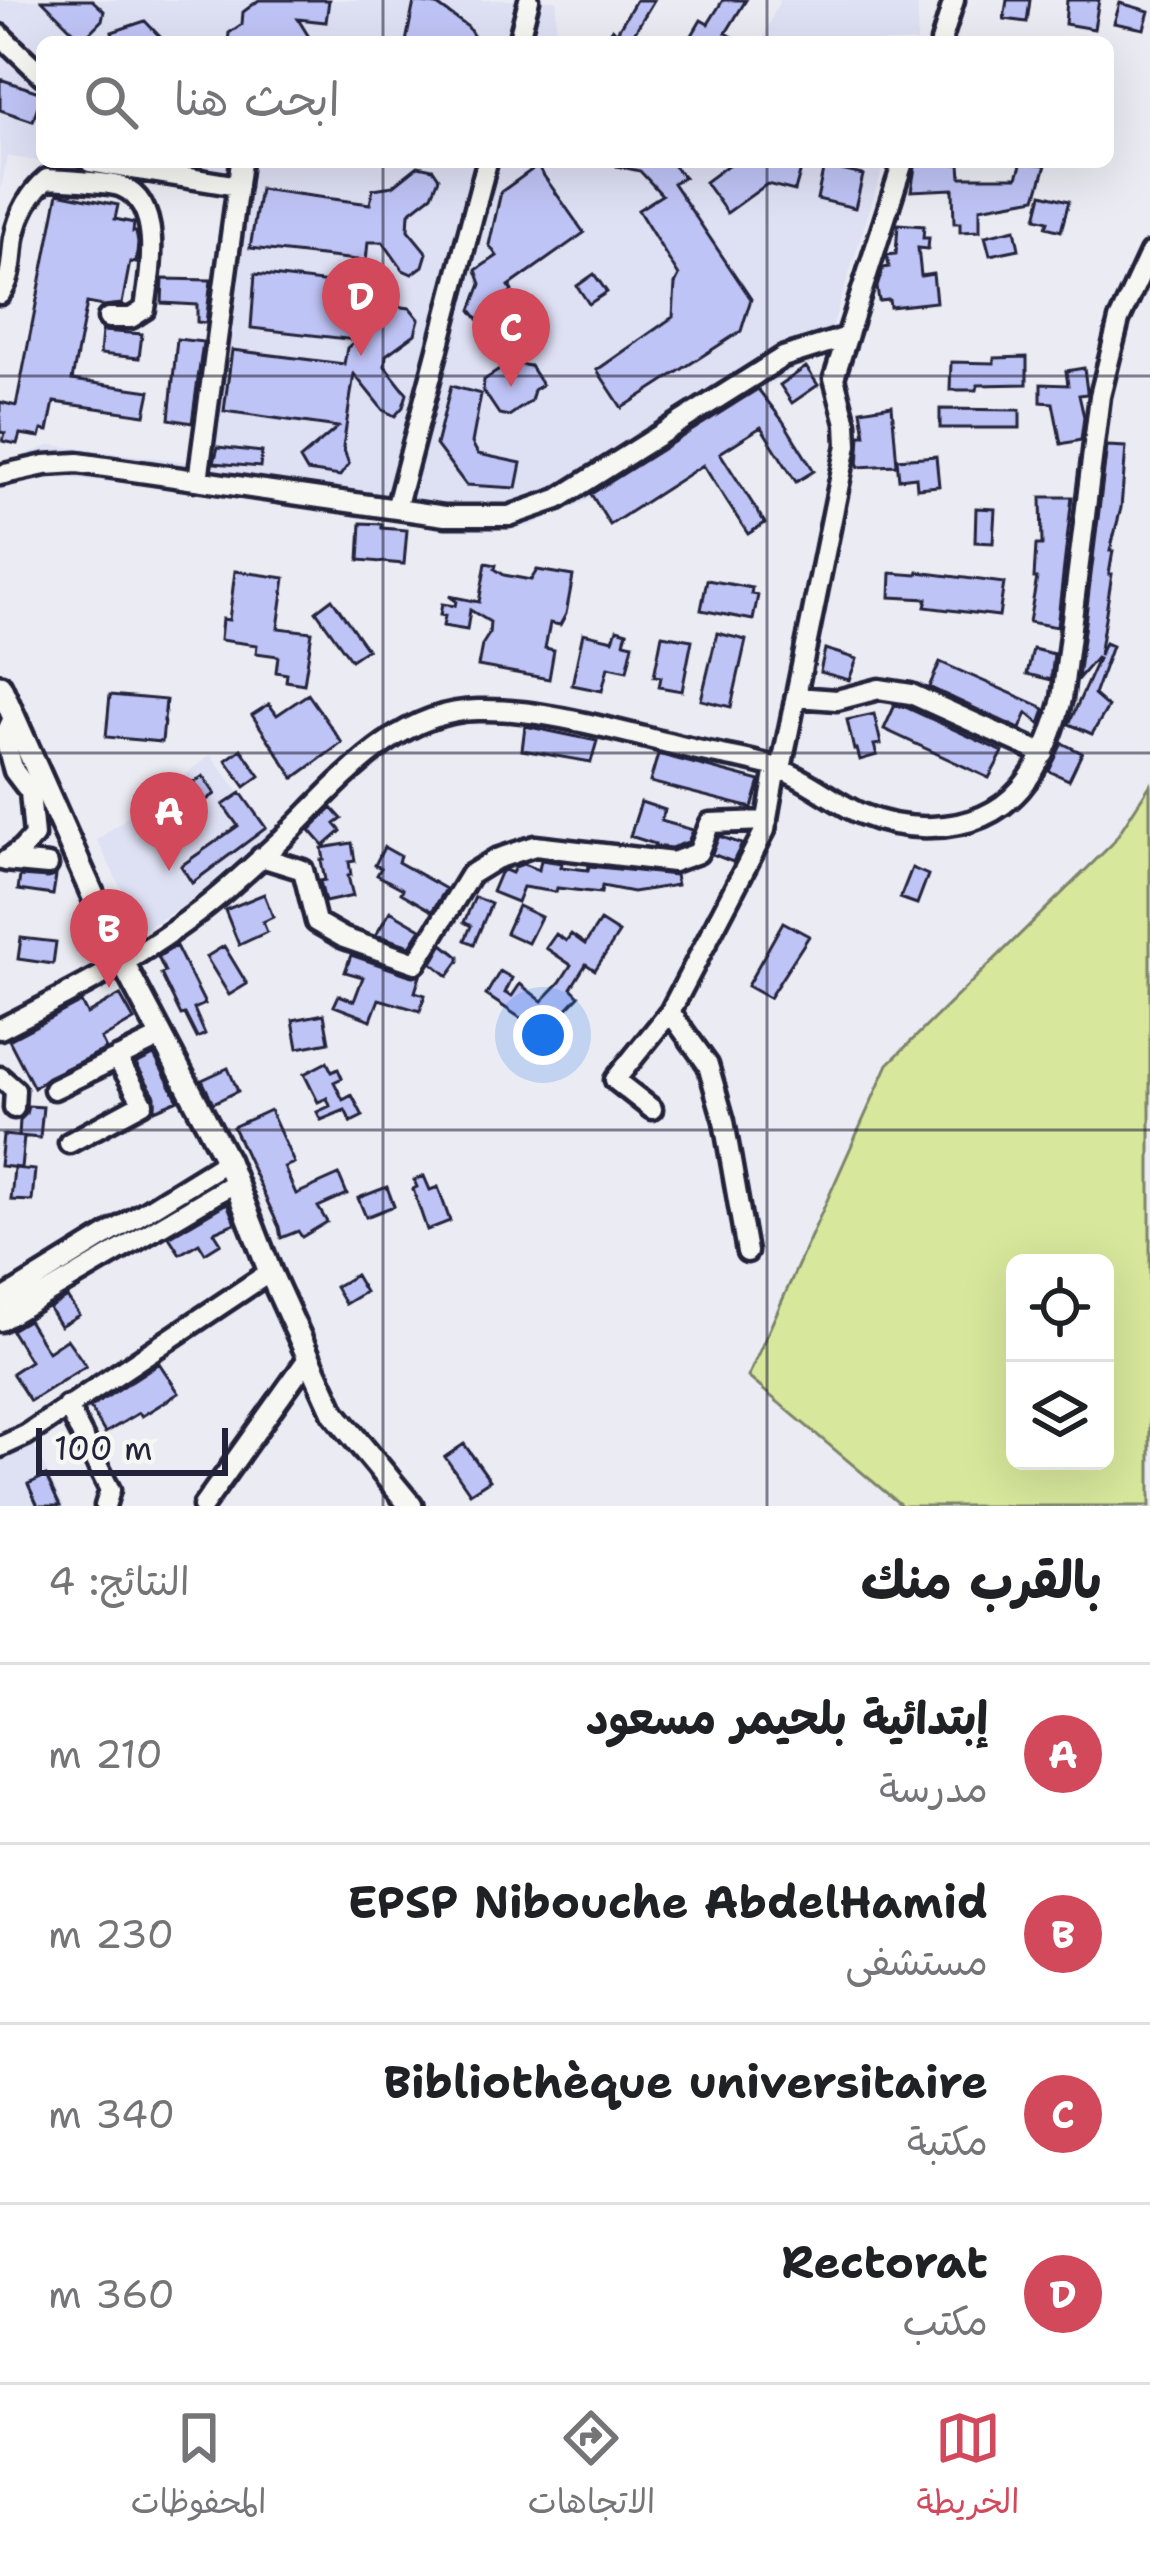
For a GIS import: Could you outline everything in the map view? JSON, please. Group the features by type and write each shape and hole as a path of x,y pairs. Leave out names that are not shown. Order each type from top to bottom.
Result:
{"main road":[{"path":"0,686 123,963 231,1172 334,1413 410,1506"}],"street":[{"path":"520,36 529,0"},
{"path":"942,36 953,0"},
{"path":"0,35 36,69"},
{"path":"127,168 238,186"},
{"path":"199,480 240,168"},
{"path":"396,509 485,168"},
{"path":"652,1108 615,1080 670,1012 765,830 847,445 835,378 901,168"},
{"path":"0,294 9,283 15,232 31,193 46,178 123,187 143,206 152,266 145,309 131,318 108,318"},
{"path":"0,1029 123,963 194,916 380,748 421,722 465,711 528,713 779,768 856,812 914,828 946,827 982,819 994,811 1031,776 1052,739 1062,699 1104,374 1119,320 1150,253"},
{"path":"0,475 78,463 396,509 477,518 516,515 558,499 616,465 783,357 848,337"},
{"path":"796,697 837,700 879,689 911,694 1044,754"},
{"path":"3,861 34,836 30,792 14,771 7,747 14,716"},
{"path":"261,857 303,869 316,922 344,938 416,963 470,875 496,860 536,846 673,862 698,853 710,823 766,821"},
{"path":"3,861 48,865"},
{"path":"670,1012 708,1064 724,1121 747,1252"},
{"path":"54,1089 161,1037"},
{"path":"69,1143 143,1103 118,1058"},
{"path":"0,1077 15,1090 14,1108"},
{"path":"0,1321 48,1282 231,1172"},
{"path":"0,1447 26,1435 270,1272"},
{"path":"0,1301 48,1282"},
{"path":"203,1506 309,1357"},
{"path":"67,1406 110,1490 105,1506"}],"shaded area":[{"path":"0,0 557,0 555,36 36,36 36,161 7,156 0,195"},
{"path":"780,0 938,0 918,4 917,36 764,36"},
{"path":"79,168 883,168 825,349 591,499 529,526 453,530 39,475 0,490 0,464 51,445 192,462 226,194"},
{"path":"211,755 270,833 189,902 142,931 97,840"},
{"path":"33,1444 64,1506 0,1506 0,1460"}],"green space":[{"path":"1150,785 1150,1506 902,1506 748,1377 888,1064 1112,844"}],"building":[{"path":"42,0 92,0 104,11 102,20 86,36 78,36"},
{"path":"259,0 329,0 326,22 298,19 308,36 229,36 242,24 243,12"},
{"path":"636,0 654,0 632,36 608,36 612,29 617,32"},
{"path":"723,0 746,0 726,33 731,36 692,36 701,20 708,24"},
{"path":"1007,0 1030,0 1027,22 1004,19"},
{"path":"1067,0 1099,0 1094,29 1065,24"},
{"path":"414,2 437,5 473,36 407,36"},
{"path":"1120,3 1149,11 1144,29 1114,23"},
{"path":"145,21 159,36 113,36 112,32"},
{"path":"0,79 36,91 33,121 0,110"},
{"path":"416,168 433,169 439,178 432,195 409,213 408,230 427,253 423,266 412,274 403,270 383,242 368,242 366,261 250,248 260,189 370,204 373,189 393,186"},
{"path":"538,168 584,233 509,286 512,291 478,319 471,310 481,284 476,270 497,256 489,245 501,192"},
{"path":"626,168 676,168 684,177 673,183 751,299 741,331 622,408 597,370 673,317 679,276 638,210 662,195 640,171"},
{"path":"724,168 801,168 795,191 767,184 727,213 705,182"},
{"path":"824,168 863,175 855,208 817,199"},
{"path":"915,168 960,168 961,177 1017,177 1020,168 1045,168 1036,198 980,208 980,231 960,232 960,223 954,223 953,189 911,191"},
{"path":"58,193 118,205 115,219 134,223 138,243 122,304 87,303 72,380 150,391 145,415 54,402 48,431 42,430 40,437 20,434 17,444 3,441 0,402 16,406"},
{"path":"1042,194 1069,201 1061,231 1036,218"},
{"path":"898,224 924,226 923,238 929,238 928,249 918,248 921,276 933,274 936,302 890,307 889,300 879,301 877,287 883,268 889,267 887,255 896,254"},
{"path":"1015,229 1019,249 990,255 985,236"},
{"path":"255,274 363,287 356,340 251,328"},
{"path":"594,274 607,292 589,304 577,286"},
{"path":"163,279 211,280 206,323 197,322 197,305 162,303"},
{"path":"394,306 410,308 419,319 415,334 386,355 385,366 407,394 403,407 395,416 383,410 354,374 343,447 349,464 340,476 307,471 300,459 338,427 224,411 232,350 344,364 347,348"},
{"path":"102,331 142,334 139,358 100,354"},
{"path":"177,339 203,342 192,423 169,419"},
{"path":"1027,357 1027,384 950,390 951,362 994,363 994,358"},
{"path":"510,363 530,366 542,385 534,390 531,401 509,416 499,414 483,390 484,380"},
{"path":"806,367 818,385 792,403 780,385"},
{"path":"1084,368 1087,394 1079,395 1084,417 1081,440 1061,444 1053,403 1041,402 1041,384 1068,385 1066,371"},
{"path":"451,386 481,394 472,443 478,454 521,463 516,488 466,485 436,445"},
{"path":"758,389 814,471 796,482 761,427 720,453 765,523 748,534 703,465 610,525 591,494"},
{"path":"892,405 897,465 858,467 860,435 865,435 861,410"},
{"path":"940,409 1020,410 1020,428 940,428"},
{"path":"1107,446 1126,447 1099,656 1105,643 1112,646 1094,695 1108,707 1092,734 1069,724 1098,659 1078,679"},
{"path":"218,447 262,452 260,467 214,463"},
{"path":"936,456 939,486 917,488 916,477 899,479 897,459"},
{"path":"1041,497 1072,497 1057,627 1029,622 1037,578 1036,545 1042,545"},
{"path":"976,508 995,509 993,543 975,542"},
{"path":"361,523 407,530 404,564 359,560"},
{"path":"486,563 496,565 504,575 531,580 537,570 573,576 566,614 560,625 550,623 545,648 554,650 549,679 478,666 490,622 470,610 467,630 443,626 442,604 455,606 456,601 449,596 479,602"},
{"path":"235,571 285,578 278,628 312,632 304,684 286,681 287,674 276,672 278,656 256,653 257,645 220,640 222,619 229,620"},
{"path":"891,573 1004,583 999,616 925,607 927,599 890,597"},
{"path":"707,580 752,588 751,594 758,595 753,620 701,610"},
{"path":"332,599 367,649 351,660 316,611"},
{"path":"617,629 627,632 624,642 633,644 627,671 608,667 602,691 572,685 583,633 613,640"},
{"path":"717,633 746,640 731,707 701,700"},
{"path":"662,635 692,640 682,691 659,687 661,677 654,676"},
{"path":"825,649 857,659 849,680 820,672"},
{"path":"1033,649 1054,654 1051,680 1027,674"},
{"path":"940,662 1040,706 1045,710 1040,724 1027,713 1020,729 929,687"},
{"path":"308,694 342,743 294,778 252,715 269,704 277,715"},
{"path":"110,695 166,700 162,742 106,737"},
{"path":"895,705 1003,752 989,778 884,729"},
{"path":"874,714 881,744 874,745 877,755 860,760 847,720"},
{"path":"525,726 597,741 591,762 522,750"},
{"path":"1062,743 1082,753 1069,780 1049,771"},
{"path":"241,749 260,776 245,787 226,760"},
{"path":"658,754 760,781 752,808 650,782"},
{"path":"203,776 215,794 152,838 140,820"},
{"path":"241,793 266,828 192,883 181,866 238,826 223,805"},
{"path":"641,802 665,810 661,821 693,830 688,842 671,848 630,836"},
{"path":"332,808 342,819 335,824 341,831 324,846 310,830"},
{"path":"719,836 742,844 733,862 712,854"},
{"path":"352,843 355,861 349,862 348,876 353,896 325,902 320,881 325,880 322,848"},
{"path":"384,847 400,856 398,862 446,889 432,911 377,875 381,868 375,865"},
{"path":"541,860 562,863 561,867 675,875 677,885 633,892 602,886 601,893 523,887 517,902 492,892 500,873 512,873 523,864 539,870"},
{"path":"912,868 928,875 917,904 900,898"},
{"path":"20,876 56,876 53,895 18,890"},
{"path":"264,894 273,917 263,922 267,932 239,945 225,910"},
{"path":"475,897 491,904 474,944 465,940 471,926 464,922"},
{"path":"518,906 541,917 528,943 506,933"},
{"path":"390,911 421,929 410,946 376,935"},
{"path":"600,921 619,933 595,970 586,964 571,988 579,996 560,1016 565,1019 552,1039 486,995 500,971 512,978 505,993 512,996 520,984 542,1001 571,965 546,948 556,934 566,941 571,934 585,944"},
{"path":"783,922 809,936 769,998 747,986"},
{"path":"21,938 56,942 53,964 18,959"},
{"path":"443,944 459,957 448,976 432,963"},
{"path":"176,946 205,1004 194,1009 205,1034 197,1038 161,974 165,972 158,957"},
{"path":"224,946 247,984 229,995 206,957"},
{"path":"351,955 420,976 415,992 425,995 420,1011 379,999 371,1020 334,1006 339,995 354,1001 363,977 345,972"},
{"path":"120,995 134,1020 101,1039 106,1049 34,1088 9,1040 81,1002 87,1014"},
{"path":"324,1014 329,1042 298,1048 293,1020"},
{"path":"154,1055 178,1100 155,1110 155,1096 136,1064"},
{"path":"327,1062 342,1078 334,1082 343,1100 352,1095 363,1116 351,1122 345,1110 321,1120 317,1112 330,1106 327,1098 318,1102 304,1074"},
{"path":"228,1068 238,1091 213,1103 202,1080"},
{"path":"28,1106 43,1107 40,1138 19,1136 20,1120"},
{"path":"270,1110 294,1163 284,1167 296,1194 339,1175 347,1194 318,1207 327,1222 302,1237 298,1231 281,1238 233,1127"},
{"path":"3,1135 24,1137 21,1168 0,1166"},
{"path":"14,1168 35,1170 32,1201 11,1200"},
{"path":"424,1176 430,1190 438,1187 450,1221 427,1230 413,1189 417,1187 414,1180"},
{"path":"387,1187 394,1206 366,1217 358,1198"},
{"path":"227,1203 235,1223 214,1232 221,1243 205,1253 199,1243 180,1254 169,1237"},
{"path":"355,1275 365,1292 345,1304 335,1287"},
{"path":"67,1297 79,1315 60,1326 49,1308"},
{"path":"28,1320 48,1352 67,1339 86,1366 30,1401 12,1373 30,1361 11,1330"},
{"path":"159,1363 179,1393 105,1433 90,1408"},
{"path":"464,1444 490,1480 470,1493 445,1457"},
{"path":"46,1476 60,1506 38,1506 28,1484"}],"place":[{"name":"Rectorat","path":"361,356"},
{"name":"Bibliothèque universitaire","path":"511,387"},
{"name":"إبتدائية بلحيمر مسعود","path":"169,871"},
{"name":"EPSP Nibouche AbdelHamid","path":"109,988"}]}
